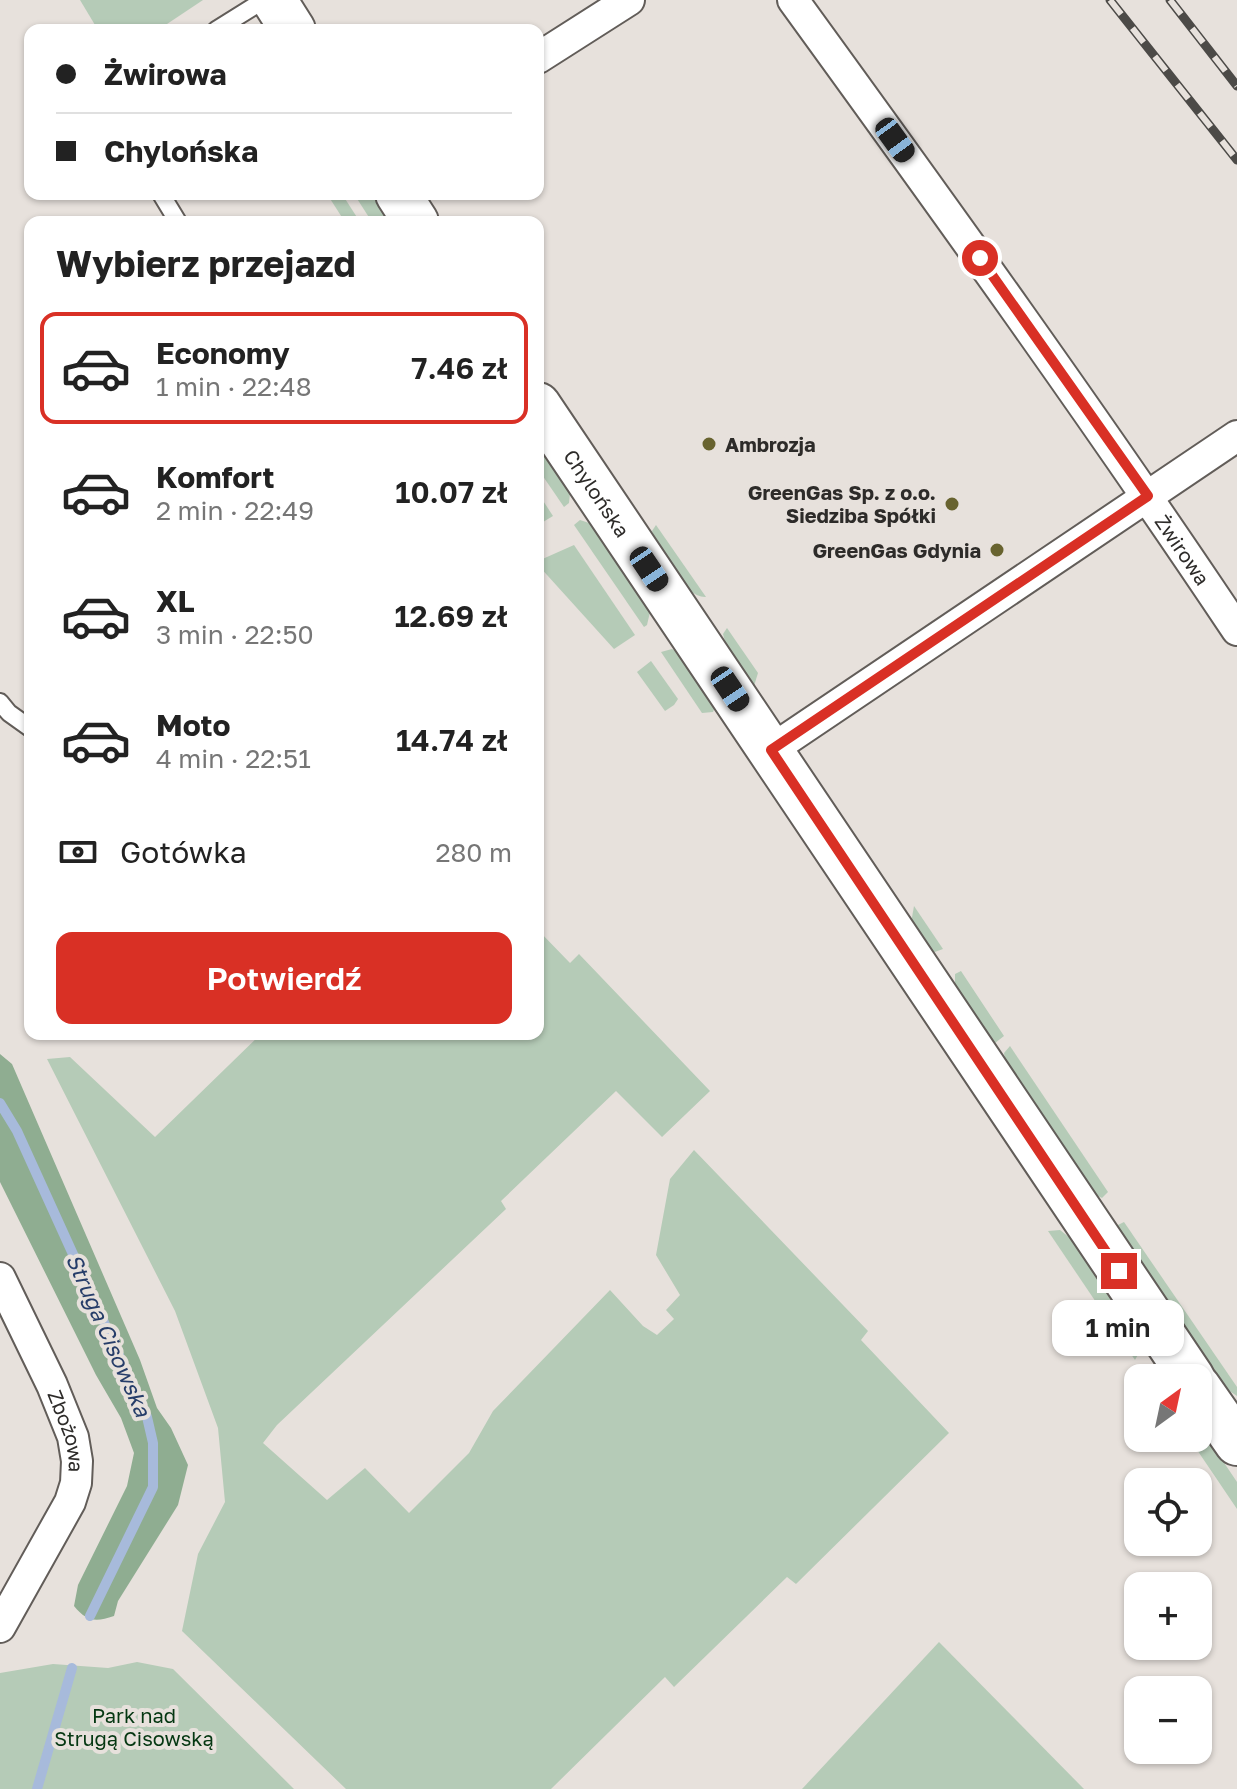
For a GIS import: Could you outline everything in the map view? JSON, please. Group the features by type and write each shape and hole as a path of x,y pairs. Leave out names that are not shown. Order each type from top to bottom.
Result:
{"street":[{"path":"274,0 289,24"},
{"path":"544,54 629,0"},
{"name":"Żwirowa","path":"793,0 1148,496 1237,630"},
{"name":"Chylońska","path":"544,414 1183,1364"},
{"path":"771,750 1237,436"},
{"name":"Zbożowa","path":"0,1278 57,1398 73,1437 77,1461 76,1483 70,1502 0,1627"},
{"path":"1212,1407 1237,1442"}],"lane":[{"path":"226,24 264,0"},
{"path":"0,702 24,724"}],"green space":[{"path":"80,0 203,0 167,24 94,24"},
{"path":"331,200 346,200 356,216 341,216"},
{"path":"358,200 375,200 387,216 368,216"},
{"path":"544,454 570,493 569,503 564,507 544,478"},
{"path":"544,502 553,516 544,521"},
{"path":"580,520 592,524 650,612 644,627 574,525"},
{"path":"656,525 706,597 689,590 673,572 652,531"},
{"path":"574,545 635,635 614,649 544,572 544,558"},
{"path":"727,628 758,673 754,686 726,645 723,634"},
{"path":"672,649 679,653 715,707 713,712 702,713 661,652"},
{"path":"651,661 678,699 665,711 637,672"},
{"path":"914,906 943,949 932,953 911,923"},
{"path":"544,936 570,963 579,954 710,1091 662,1137 616,1091 501,1201 506,1209 277,1425 263,1443 327,1500 365,1468 409,1513 469,1453 493,1411 610,1290 643,1326 657,1335 674,1319 666,1310 680,1295 656,1255 670,1179 694,1150 868,1331 861,1340 949,1433 796,1584 787,1577 674,1687 665,1677 551,1789 346,1789 182,1631 198,1554 225,1502 218,1428 175,1311 47,1059 70,1057 155,1137 255,1040 544,1040"},
{"path":"961,971 1004,1036 995,1043 983,1032 984,1028 955,984 955,974"},
{"path":"1010,1046 1108,1192 1102,1198 1096,1195 1005,1060 1004,1053"},
{"path":"0,1054 12,1064 140,1360 157,1408 171,1428 188,1465 178,1505 118,1601 114,1616 102,1619 88,1618 74,1606 78,1585 127,1486 134,1453 121,1418 96,1375 0,1182"},
{"path":"1124,1222 1237,1387 1237,1396 1222,1386 1212,1371 1212,1364 1207,1364 1116,1226"},
{"path":"1060,1230 1070,1238 1136,1335 1140,1351 1135,1360 1048,1231"},
{"path":"1212,1445 1237,1482 1237,1509 1212,1468 1198,1452 1212,1452"},
{"path":"939,1642 1084,1789 802,1789"},
{"name":"Park nad Strugą Cisowską","path":"137,1662 173,1669 294,1789 0,1789 0,1673 53,1664 108,1668"}],"waterway":[{"name":"Struga Cisowska","path":"0,1103 17,1131 147,1417 153,1443 153,1487 90,1616"},
{"name":"Struga Cisowska","path":"37,1789 72,1668"}],"railway":[{"path":"1110,0 1237,160"},
{"path":"1170,0 1237,86"}],"place":[{"name":"Ambrozja","path":"709,444"},
{"name":"GreenGas Sp. z o.o. Siedziba Spółki","path":"952,504"},
{"name":"GreenGas Gdynia","path":"997,550"}],"route":[{"path":"980,258 1148,496 771,750 1119,1271"}]}
